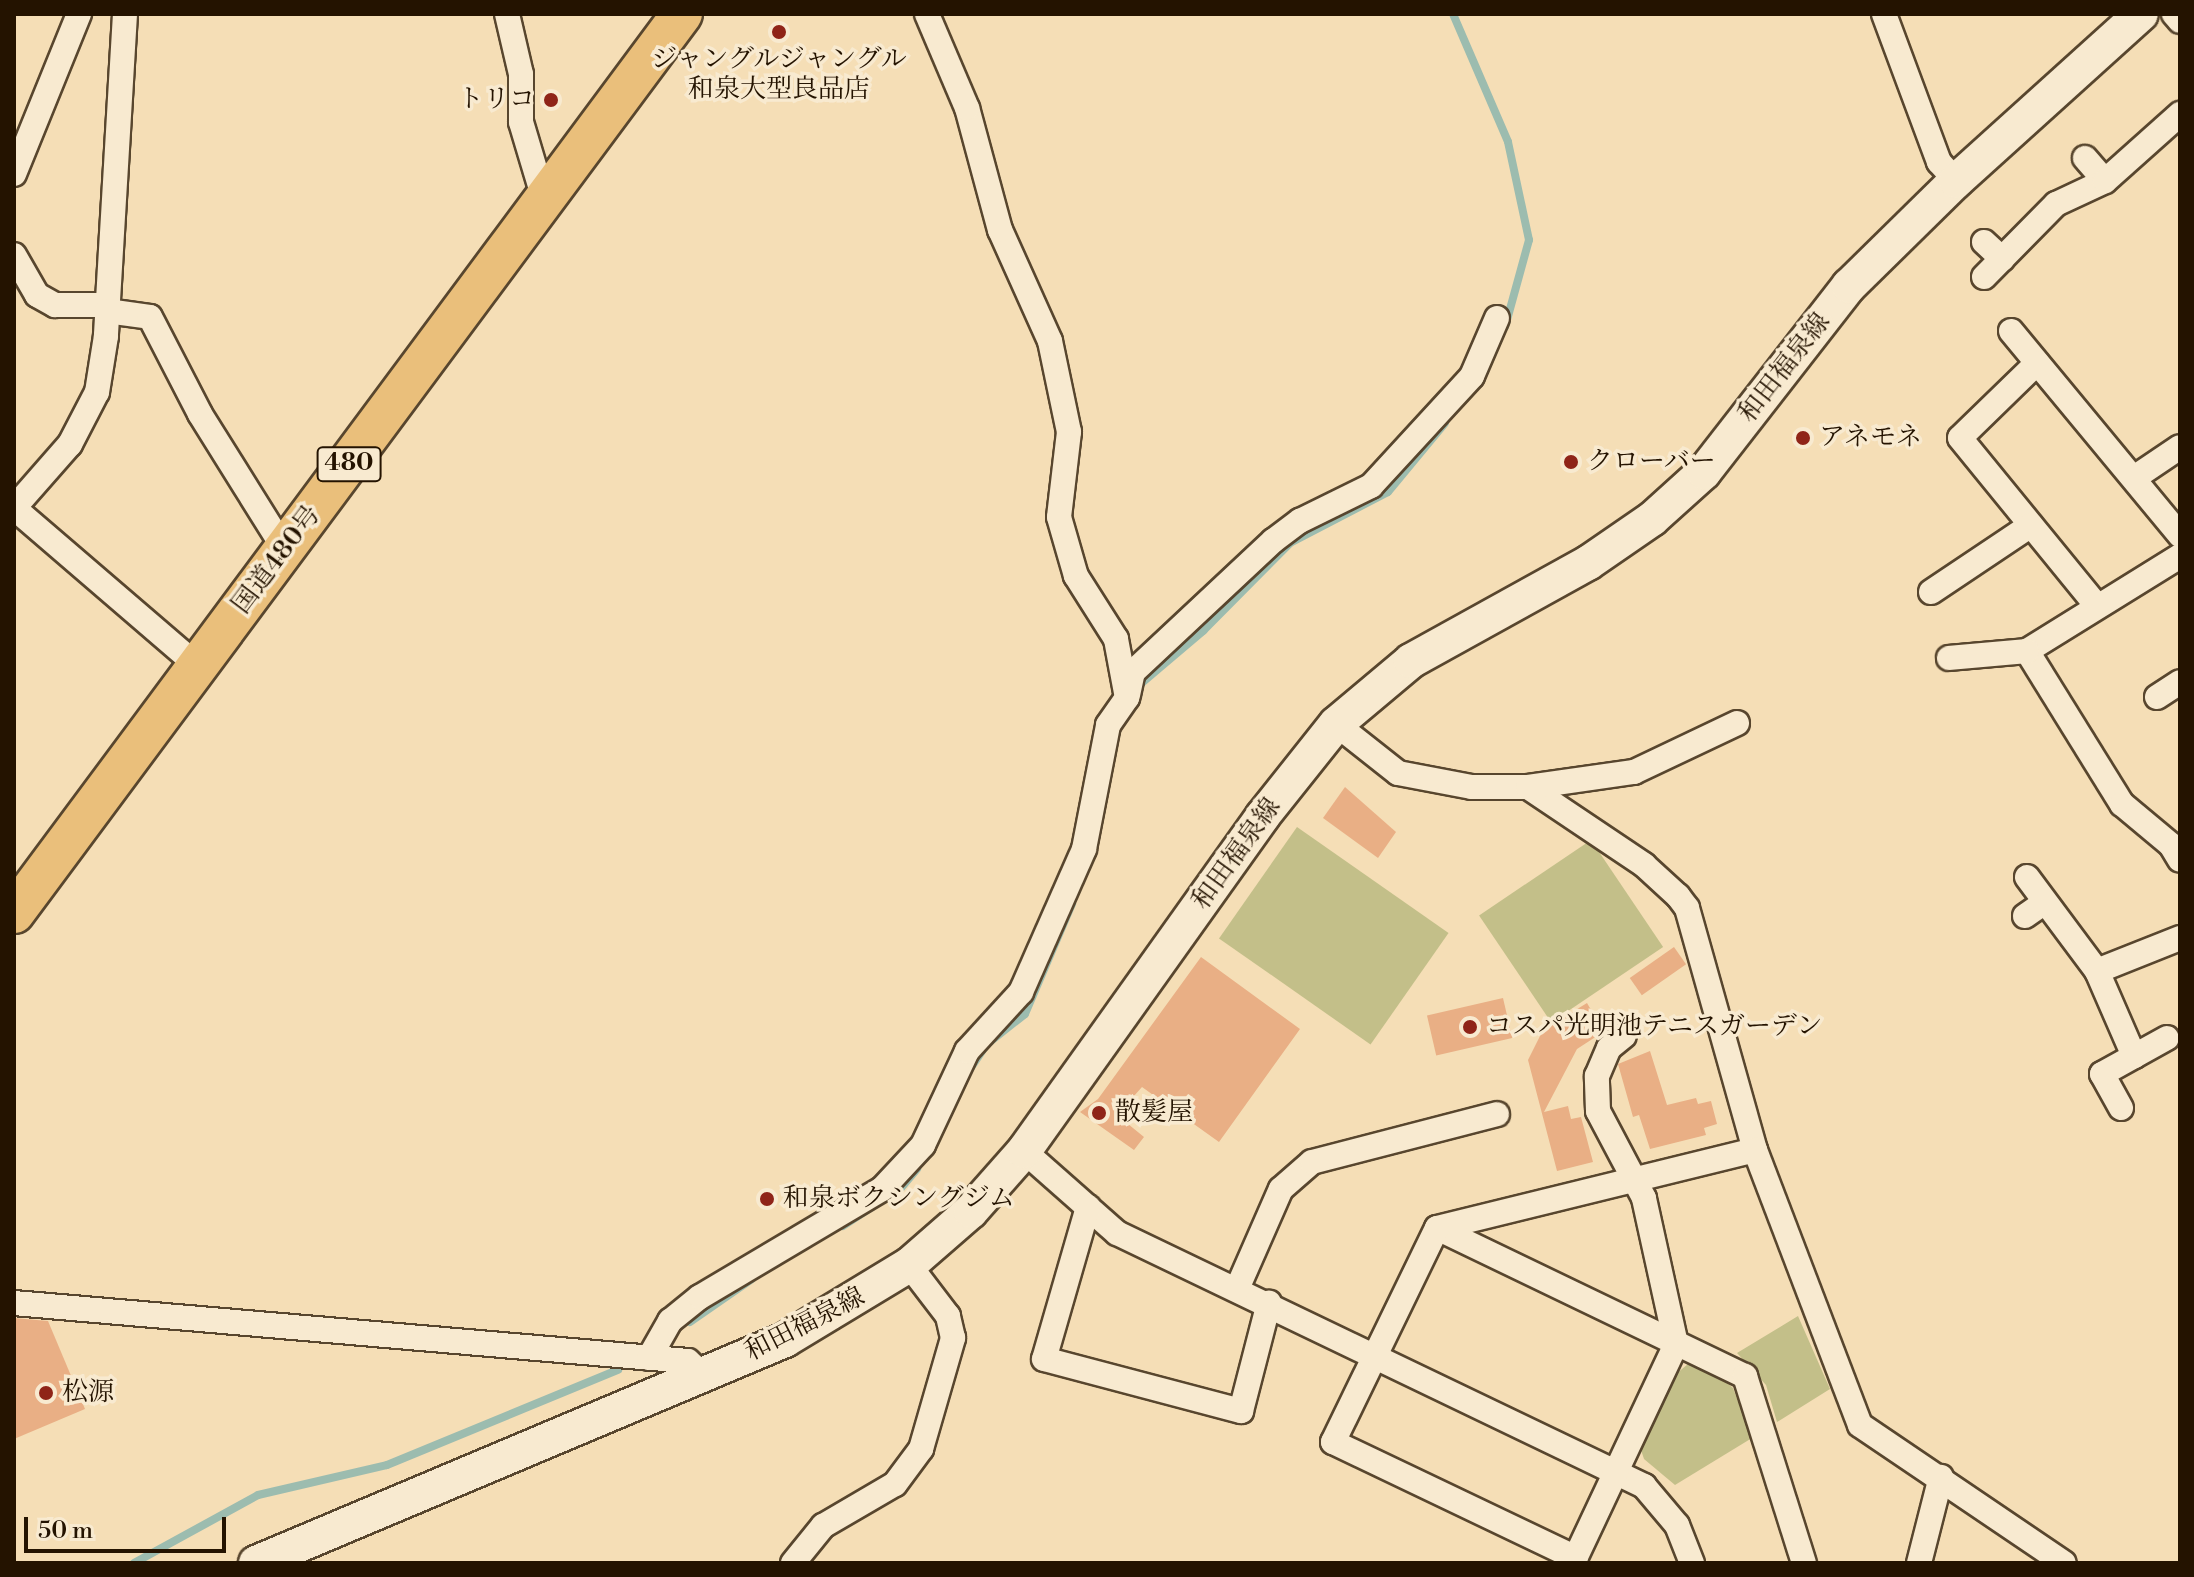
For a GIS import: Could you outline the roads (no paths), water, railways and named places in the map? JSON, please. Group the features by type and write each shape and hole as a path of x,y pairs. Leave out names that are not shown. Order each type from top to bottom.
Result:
{"highway":[{"name":"国道480号","path":"14,913 682,14"}],"main road":[{"name":"和田福泉線","path":"256,1563 785,1340 909,1265 971,1211 1024,1151 1262,817 1336,724 1411,661 1588,563 1652,519 1704,472 1849,286 1956,181 2141,14"}],"street":[{"path":"14,174 79,14"},
{"path":"125,14 107,308 97,392 70,444 14,508 198,666"},
{"path":"507,14 521,74 521,122 544,199"},
{"path":"927,14 967,108 1000,230 1050,341 1069,432 1059,517 1076,576 1116,639 1127,698"},
{"path":"1884,14 1939,162 1956,181"},
{"path":"2174,14 2180,21"},
{"path":"1984,277 2056,204 2105,181 2180,114"},
{"path":"2085,158 2105,181"},
{"path":"1984,242 2002,259"},
{"path":"14,255 37,295 55,305 107,308 150,317 200,414 285,550"},
{"path":"649,1358 670,1321 700,1297 882,1189 923,1145 967,1051 1021,992 1084,849 1108,725 1127,698 1133,672 1273,541 1300,521 1371,486 1472,376 1497,318"},
{"path":"2011,331 2180,535"},
{"path":"2037,363 1960,438 2097,606"},
{"path":"2134,478 2180,447"},
{"path":"1931,592 2031,525"},
{"path":"1949,658 2027,651 2180,556"},
{"path":"2027,651 2122,804 2171,845 2180,860"},
{"path":"2157,697 2180,682"},
{"path":"1336,724 1398,773 1430,782 1528,787 1634,772 1737,723"},
{"path":"1528,787 1644,865 1687,908 1755,1150 1860,1425 2064,1563"},
{"path":"2027,877 2097,971 2134,1056"},
{"path":"2025,916 2045,902"},
{"path":"2097,971 2180,938"},
{"path":"1624,1036 1609,1048 1595,1094 1598,1111 1633,1177 1644,1198 1676,1344 1620,1473 1575,1560 1333,1442 1437,1228 1633,1177 1755,1150"},
{"path":"2121,1108 2102,1074 2167,1038"},
{"path":"1237,1289 1281,1189 1312,1162 1497,1114"},
{"path":"1024,1151 1117,1233 1620,1473 1663,1504 1692,1563"},
{"path":"1088,1207 1044,1359 1241,1411 1269,1303"},
{"path":"1437,1228 1745,1376 1804,1563"},
{"path":"793,1563 823,1526 895,1484 921,1449 953,1338 948,1316 909,1265"},
{"path":"14,1303 688,1361 702,1374"},
{"path":"1919,1563 1941,1477"}],"waterway":[{"path":"1453,14 1508,142 1529,240 1505,327"},
{"path":"1137,687 1203,631 1290,543 1388,492 1445,423"},
{"path":"970,1069 987,1044 1025,1014 1072,904"},
{"path":"843,1226 901,1188 917,1169"},
{"path":"690,1322 752,1279"},
{"path":"134,1563 258,1495 387,1465 618,1370"}],"place":[{"name":"ジャングルジャングル 和泉大型良品店","path":"779,32"},
{"name":"トリコ","path":"551,100"},
{"name":"アネモネ","path":"1803,438"},
{"name":"クローバー","path":"1571,462"},
{"name":"コスパ光明池テニスガーデン","path":"1470,1027"},
{"name":"散髪屋","path":"1099,1113"},
{"name":"和泉ボクシングジム","path":"767,1199"},
{"name":"松源","path":"46,1393"}]}
